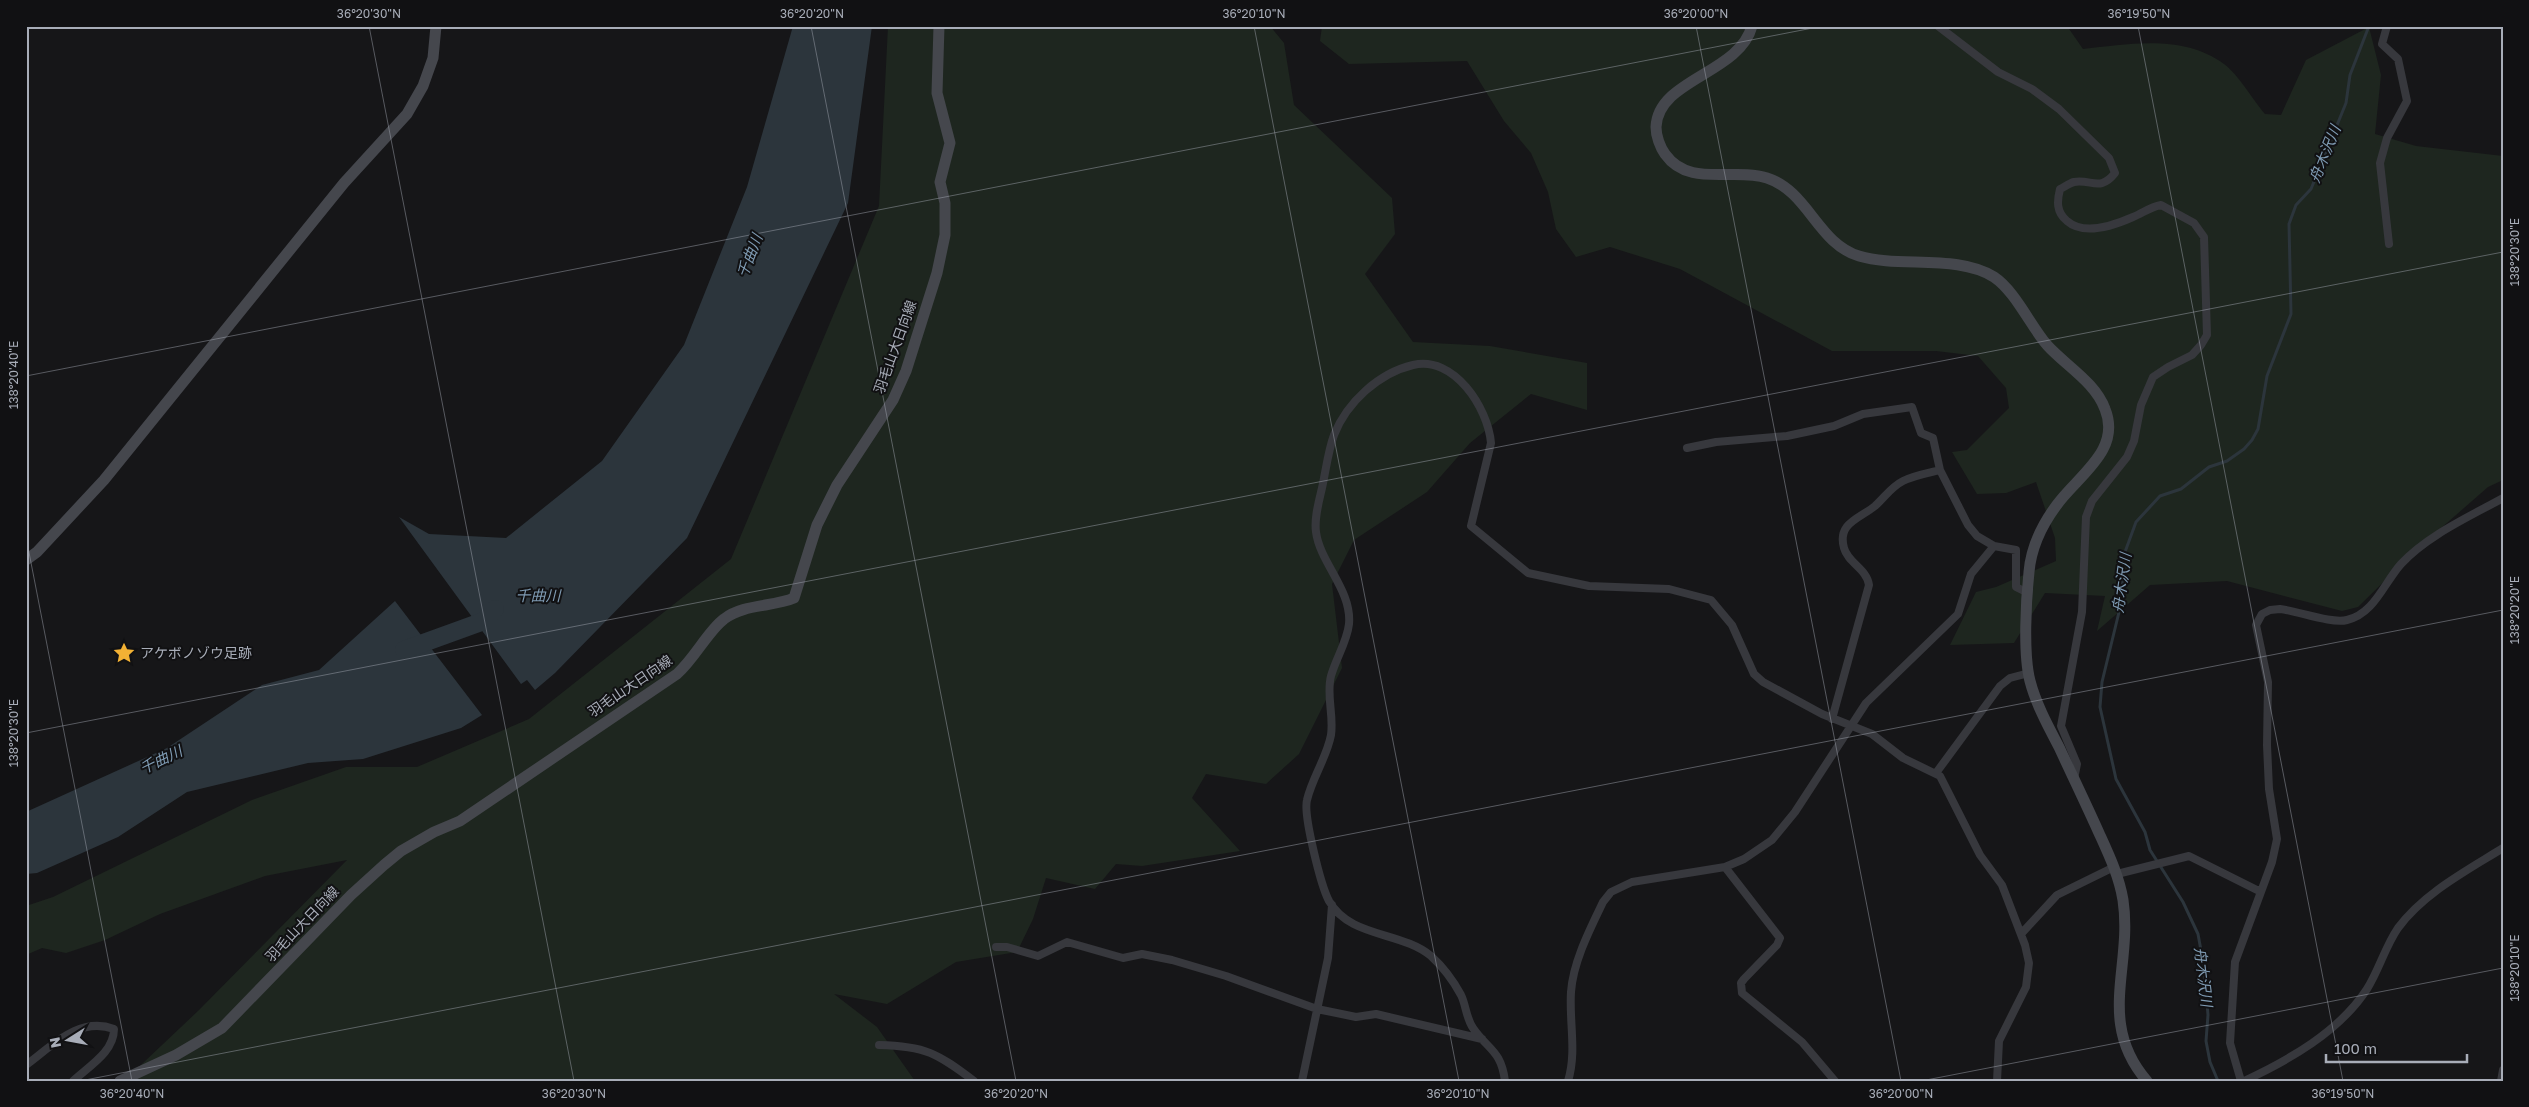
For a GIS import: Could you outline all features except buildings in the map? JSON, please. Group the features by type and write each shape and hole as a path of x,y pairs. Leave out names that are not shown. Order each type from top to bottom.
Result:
{"street":[{"path":"26,560 36,552 104,480 344,183 407,114 423,86 433,58 436,26"},
{"name":"羽毛山大日向線","path":"120,1081 176,1055 222,1028 351,895 396,856 434,832 460,821 676,674 690,662 725,618 741,610 781,603 794,598 817,525 837,485 893,400 906,371 937,273 945,235 945,203 940,182 950,143 937,93 939,26"},
{"path":"1752,26 1749,38 1733,56 1676,93 1665,103 1656,128 1660,146 1671,162 1691,173 1753,175 1782,184 1802,202 1833,240 1855,255 1956,266 1991,275 2003,284 2050,348 2100,398 2109,423 2109,436 2104,449 2096,461 2056,506 2043,528 2032,553 2028,593 2029,673 2038,703 2116,870 2125,919 2119,1016 2121,1032 2130,1057 2147,1081"},
{"path":"1938,26 1990,67 2032,89 2059,109 2109,158 2115,173 2105,182 2095,185 2074,182 2060,189 2057,200 2059,210 2071,224 2098,228 2123,221 2146,209 2161,205 2194,223 2204,237 2206,335 2202,345 2192,355 2153,377 2141,405 2134,440 2127,457 2092,501 2086,518 2082,612 2061,726 2077,764 2074,779"},
{"path":"2387,26 2382,44 2398,59 2407,101 2387,138 2380,163 2389,244"},
{"path":"1505,1081 1500,1057 1471,1026 1461,995 1431,956 1416,947 1350,923 1332,905 1328,899 1307,822 1306,803 1330,736 1329,685 1349,622 1344,598 1319,545 1315,530 1331,446 1339,424 1355,401 1366,390 1398,369 1424,362 1440,366 1462,383 1482,410 1490,430 1491,443 1471,526 1516,565 1528,573 1568,583 1669,589 1711,600 1732,625 1754,674 1763,682 1832,719 1872,734 1903,758 1936,773 1947,785 1962,821 1980,855 2002,885 2029,963 2026,988 1999,1041 1997,1081"},
{"path":"1687,448 1716,442 1787,436 1834,426 1863,414 1912,407 1920,433 1934,438 1940,470 1968,525 1977,536 1994,546 2016,550 2016,587 2028,593"},
{"path":"1832,719 1870,585 1865,574 1848,557 1844,547 1843,532 1848,524 1875,506 1893,487 1905,480 1940,470"},
{"path":"2503,498 2448,529 2416,550 2401,564 2362,615 2344,621 2280,609 2270,610 2258,619 2256,632 2268,682 2269,789 2277,839 2272,862 2259,891 2235,962 2230,1043 2243,1081 2284,1063 2350,1011 2367,989 2398,929 2443,886 2503,848"},
{"path":"1568,1081 1572,1067 1571,993 1573,977 1603,902 1611,892 1632,882 1725,867 1760,850 1784,828 1866,703 1958,614 1971,574 1994,546"},
{"path":"1936,773 2000,686 2010,678 2029,673"},
{"path":"2020,934 2056,895 2116,870 2190,856 2259,891"},
{"path":"1725,867 1780,938 1777,945 1741,983 1742,993 1802,1042 1835,1081"},
{"path":"1302,1081 1328,958 1332,905"},
{"path":"996,947 1007,947 1038,956 1067,942 1123,958 1142,954 1172,960 1226,976 1317,1010 1356,1017 1376,1014 1482,1039"},
{"path":"26,1065 76,1029 90,1025 104,1025 114,1029 114,1039 105,1053 73,1081"},
{"path":"879,1045 908,1046 931,1052 946,1060 974,1081"},
{"path":"2501,1081 2503,1070"}],"shaded area":[{"path":"888,26 1270,26 1284,43 1294,105 1392,198 1395,234 1365,274 1413,342 1490,346 1587,363 1587,410 1531,394 1470,443 1427,492 1354,540 1332,584 1342,668 1299,754 1266,784 1206,774 1192,798 1240,851 1142,866 1116,864 1095,889 1046,878 1033,919 1017,952 956,962 887,1004 834,994 877,1027 915,1081 124,1081 199,1010 347,860 265,876 160,914 105,940 66,953 42,948 26,955 26,906 53,897 252,800 346,767 417,767 529,719 731,559 879,206"},
{"path":"1322,26 2067,26 2083,49 2156,43 2191,48 2208,55 2229,68 2265,114 2281,115 2306,60 2369,27 2381,75 2375,134 2416,146 2503,156 2503,480 2488,487 2416,550 2358,607 2342,611 2227,581 2150,585 2097,631 2105,596 2045,593 2014,643 1950,645 1976,592 1996,587 2056,561 2055,538 2036,482 2006,493 1977,494 1952,452 1967,450 2009,408 2006,388 1978,356 1936,351 1832,351 1680,269 1610,247 1576,257 1556,229 1548,192 1531,153 1504,121 1467,61 1349,64 1320,41"}],"water":[{"name":"千曲川","path":"793,26 872,26 848,203 687,538 555,673 535,690 527,680 521,684 399,517 429,534 506,538 602,461 684,345 747,187"},
{"path":"395,601 482,715 461,728 363,759 308,763 187,792 118,837 37,873 26,874 26,812 167,748 262,685 319,670"}],"waterway":[{"name":"舟木沢川","path":"2218,1081 2210,1062 2206,1041 2208,1015 2204,967 2198,934 2183,902 2150,850 2145,832 2116,779 2100,707 2102,682 2120,608 2125,552 2136,522 2160,496 2181,489 2209,467 2227,461 2244,449 2258,429 2267,376 2291,314 2289,224 2296,205 2311,189 2346,103 2350,75 2369,26"},
{"name":"千曲川","path":"404,650 484,621 495,609"}],"place":[{"name":"アケボノゾウ足跡","path":"124,653"}]}
